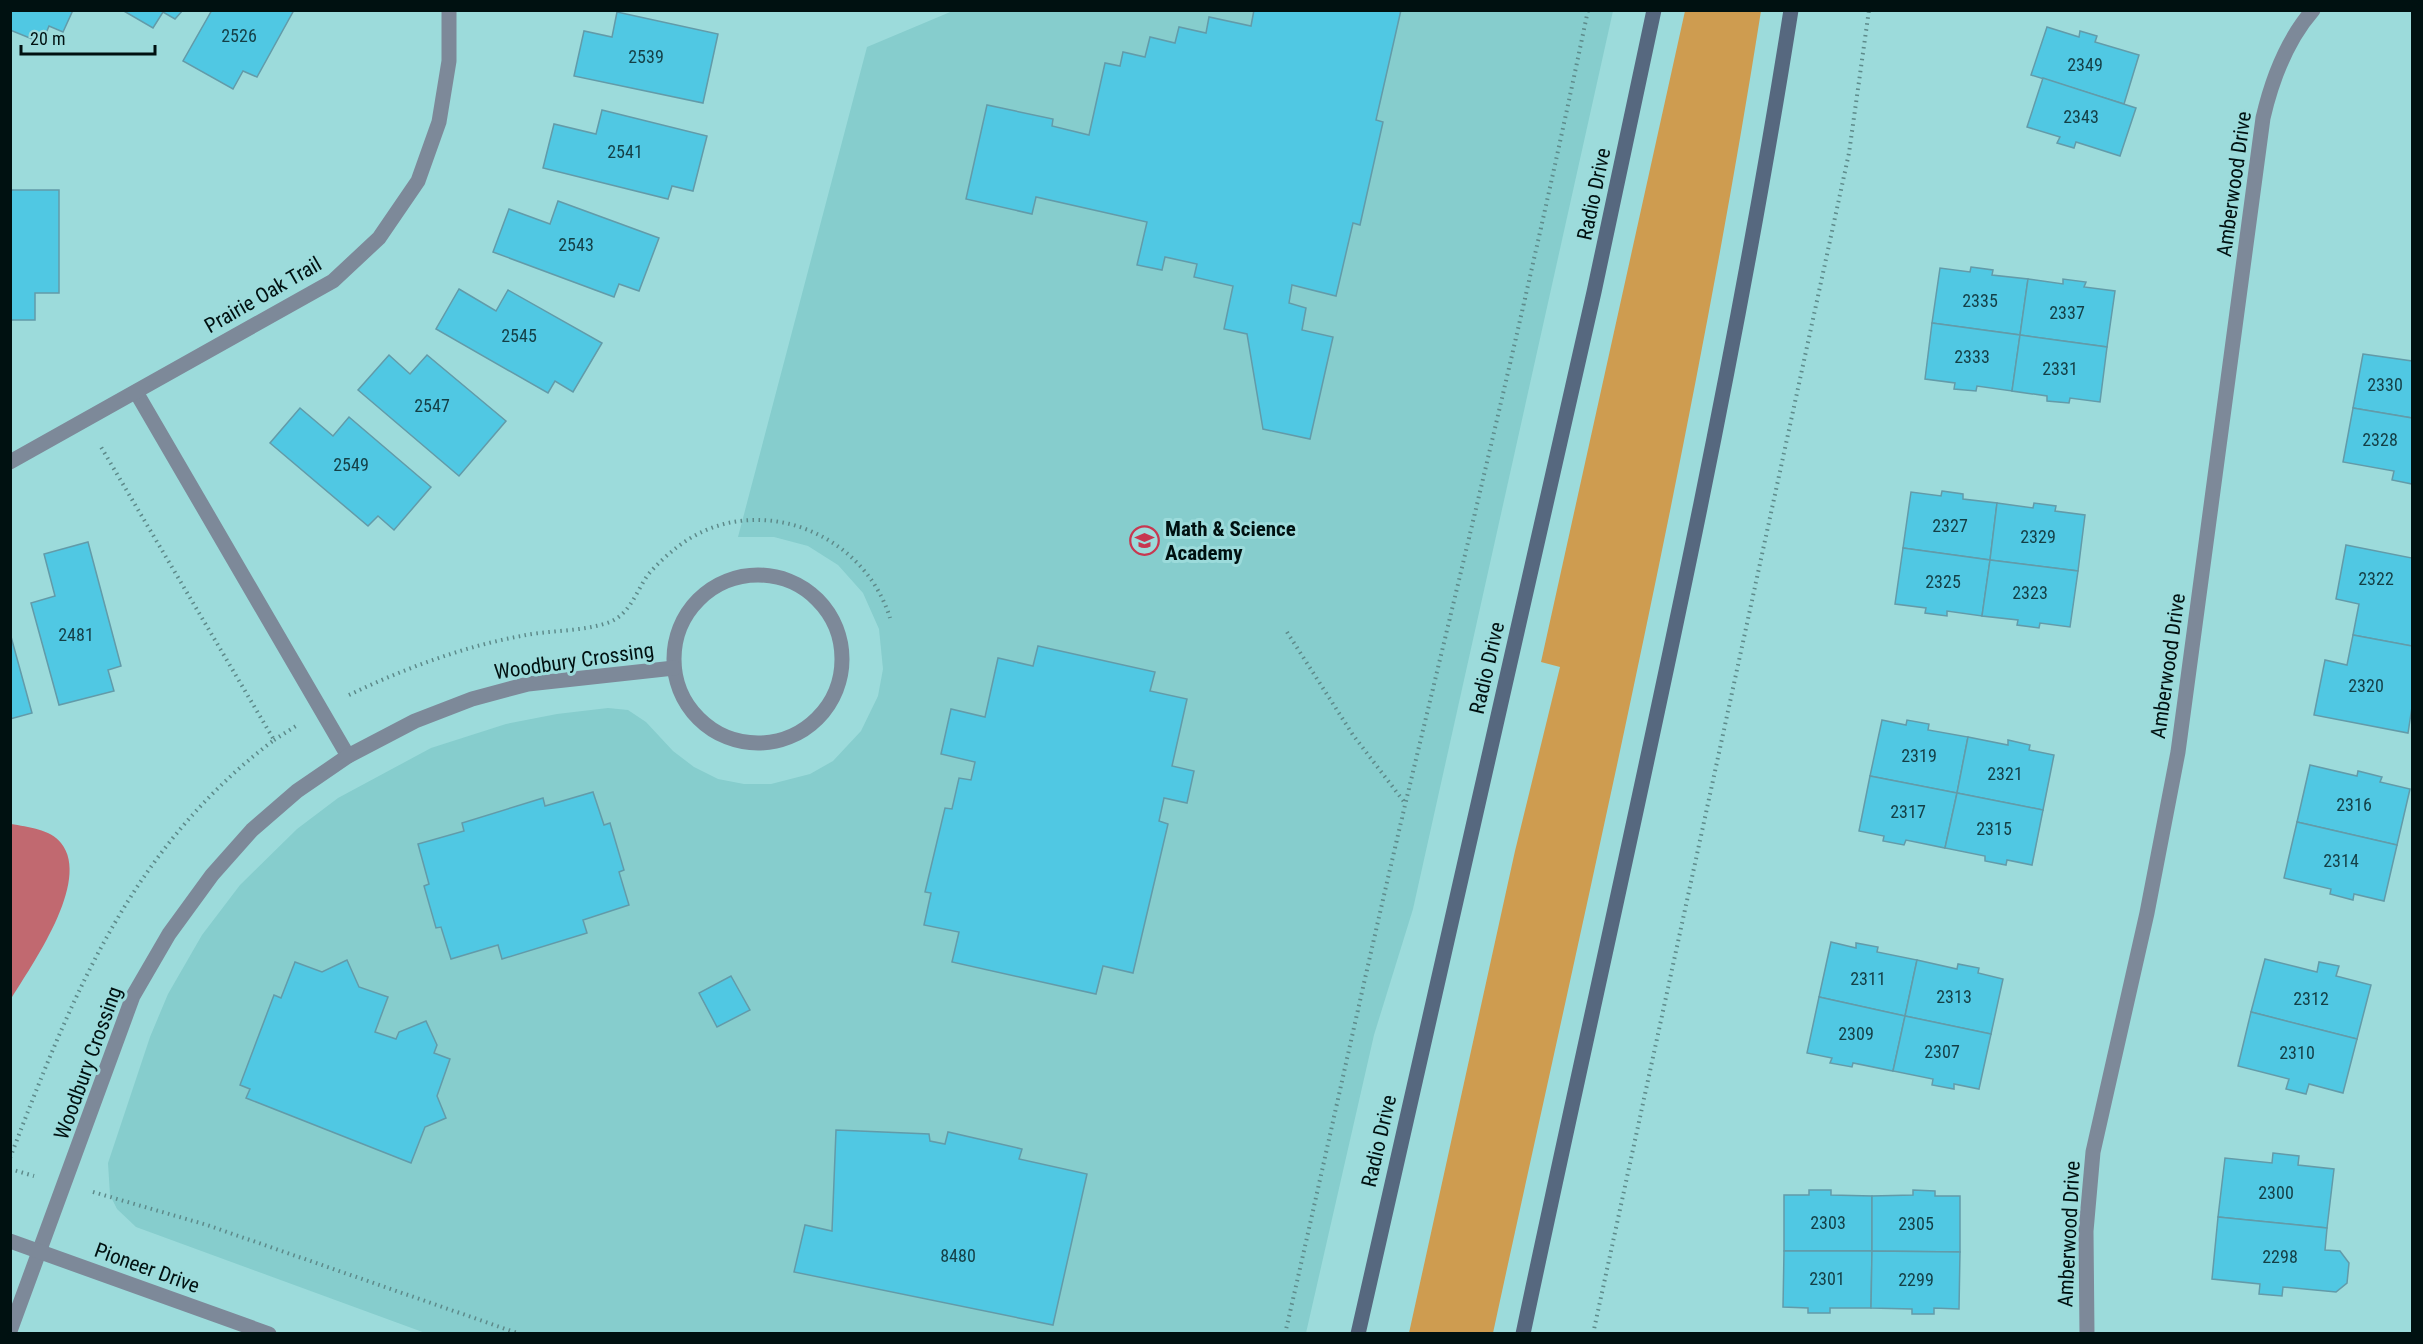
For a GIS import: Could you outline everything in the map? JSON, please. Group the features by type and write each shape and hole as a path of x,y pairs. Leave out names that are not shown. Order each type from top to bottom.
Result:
{"main road":[{"name":"Radio Drive","path":"1358,1334 1594,292 1654,10"},
{"path":"1523,1334 1622,884 1704,491 1768,157 1791,10"}],"street":[{"name":"Prairie Oak Trail","path":"10,462 333,281 379,238 418,181 439,122 449,61 449,10"},
{"name":"Amberwood Drive","path":"2087,1334 2086,1231 2093,1152 2147,913 2178,752 2264,118 2281,62 2297,31 2313,10"},
{"path":"136,392 348,756"},
{"name":"Woodbury Crossing","path":"760,575 789,580 809,592 826,609 837,629 842,658 837,686 824,711 807,728 785,738 762,743 729,738 715,731 695,715 681,693 674,668 676,639 687,613 706,592 732,579 760,575"},
{"name":"Woodbury Crossing","path":"10,1331 41,1252 133,996 169,934 212,875 252,830 297,791 348,756 415,721 472,699 528,684 674,668"},
{"name":"Pioneer Drive","path":"10,1241 269,1334"}],"path":[{"path":"1285,1334 1406,804 1495,437 1547,207 1588,10"},
{"path":"1593,1334 1849,153 1869,10"},
{"path":"10,1158 71,1005 88,968 128,898 166,846 200,808 274,740 113,466"},
{"path":"366,687 478,646 520,636 602,624 617,619 624,613 648,575 678,546 712,529 751,521 807,528 838,544 858,561 871,578 890,618"},
{"path":"1287,632 1353,735 1406,804"},
{"path":"10,1169 207,1225 520,1334"}],"shaded area":[{"path":"955,10 1613,11 1413,909 1374,1035 1306,1333 428,1334 136,1227 117,1209 110,1195 108,1163 150,1037 168,994 202,935 240,885 297,829 338,798 431,748 506,724 557,714 608,708 628,710 646,722 673,751 694,767 718,779 744,784 771,784 810,774 833,761 861,731 878,696 883,669 879,629 863,593 838,565 808,546 774,537 738,537 867,47"},
{"path":"1685,11 1761,11 1703,343 1636,674 1493,1333 1409,1333 1515,851 1560,667 1541,662"},
{"path":"11,824 38,829 56,838 69,859 69,879 55,923 11,999"}],"building":[{"path":"10,10 73,10 63,32 49,26 42,43 10,30"},
{"path":"122,10 183,10 175,19 163,12 153,28"},
{"path":"212,10 294,10 257,77 243,71 233,89 183,61"},
{"path":"1254,10 1401,10 1376,120 1383,122 1360,225 1353,223 1336,296 1292,285 1289,303 1306,308 1302,330 1333,337 1310,439 1263,429 1247,334 1224,329 1233,286 1194,277 1197,264 1165,257 1162,270 1137,265 1147,222 1036,197 1032,214 966,199 987,105 1053,119 1052,126 1089,135 1105,63 1120,66 1123,52 1145,57 1150,37 1175,43 1179,27 1206,33 1209,17 1251,26"},
{"path":"617,12 718,34 703,103 574,76 584,31 612,37"},
{"path":"2047,27 2079,37 2080,31 2097,36 2095,42 2139,55 2124,104 2031,75"},
{"path":"2043,78 2136,108 2120,156 2076,142 2074,148 2057,143 2060,137 2027,127"},
{"path":"602,110 707,136 693,191 672,186 668,199 543,168 554,124 596,134"},
{"path":"10,190 59,190 59,293 35,293 35,320 10,320"},
{"path":"558,201 659,238 639,291 619,284 614,297 493,252 509,209 550,224"},
{"path":"1971,267 1993,270 1992,275 2028,279 2020,335 1932,323 1940,268 1970,272"},
{"path":"2028,279 2063,284 2063,279 2086,282 2084,287 2115,291 2107,347 2020,335"},
{"path":"459,289 496,311 508,290 602,343 573,392 555,381 548,393 436,329"},
{"path":"1932,323 2020,335 2012,391 1977,386 1976,391 1954,389 1955,383 1925,379"},
{"path":"2020,335 2107,347 2100,402 2070,398 2069,403 2047,401 2047,396 2012,391"},
{"path":"2363,354 2412,361 2412,418 2353,408"},
{"path":"389,355 410,374 427,355 506,421 459,476 358,390"},
{"path":"300,408 333,436 349,417 431,487 394,530 378,516 368,526 270,443"},
{"path":"2353,408 2412,418 2412,484 2392,480 2394,471 2343,462"},
{"path":"1942,491 1963,494 1963,499 1997,503 1990,560 1903,548 1911,492 1941,496"},
{"path":"1997,503 2033,508 2034,503 2056,506 2055,511 2085,515 2078,571 1990,560"},
{"path":"88,542 121,666 108,670 114,691 59,705 31,603 55,596 44,554"},
{"path":"2346,545 2412,558 2412,646 2353,635 2359,604 2336,599"},
{"path":"1903,548 1990,560 1982,616 1947,611 1947,616 1925,613 1926,608 1895,604"},
{"path":"1990,560 2078,571 2070,627 2040,623 2039,628 2017,625 2018,620 1982,616"},
{"path":"10,633 32,713 10,719"},
{"path":"2353,635 2412,646 2412,707 2408,733 2314,715 2325,660 2347,665"},
{"path":"1038,646 1155,672 1150,691 1187,699 1172,766 1194,771 1187,803 1164,798 1159,821 1168,824 1133,973 1103,966 1096,994 952,962 959,932 924,925 931,893 925,892 945,808 952,809 959,778 971,780 975,762 941,754 951,709 985,717 998,658 1033,666"},
{"path":"1882,720 1906,725 1907,720 1929,724 1928,730 1968,737 1957,793 1870,776"},
{"path":"1968,737 2008,745 2008,740 2030,745 2029,750 2054,755 2043,810 1957,793"},
{"path":"2310,765 2357,776 2358,771 2382,777 2380,782 2410,789 2397,845 2297,822"},
{"path":"1870,776 1957,793 1945,848 1906,840 1904,845 1883,841 1884,836 1859,831"},
{"path":"593,792 604,825 610,823 624,870 619,872 629,905 583,920 587,933 502,959 498,945 451,959 441,927 436,928 424,886 429,884 418,844 464,831 462,823 543,798 545,806"},
{"path":"1957,793 2043,810 2032,865 2007,860 2006,865 1985,861 1985,856 1945,848"},
{"path":"2297,822 2397,845 2384,901 2354,894 2353,900 2330,894 2331,889 2284,878"},
{"path":"1831,942 1856,948 1856,943 1878,947 1877,952 1917,960 1905,1016 1819,997"},
{"path":"2265,959 2317,972 2319,962 2339,966 2336,976 2371,985 2357,1039 2251,1012"},
{"path":"347,960 359,987 388,997 375,1032 396,1039 399,1032 426,1021 437,1045 434,1053 450,1059 437,1096 446,1118 425,1127 411,1163 246,1098 250,1089 240,1085 274,995 281,998 295,962 322,972"},
{"path":"1917,960 1957,969 1958,964 1979,968 1978,973 2003,979 1991,1034 1905,1016"},
{"path":"731,976 750,1010 717,1027 699,993"},
{"path":"1819,997 1905,1016 1893,1071 1853,1063 1852,1067 1830,1063 1832,1058 1807,1053"},
{"path":"2251,1012 2357,1039 2343,1093 2309,1084 2306,1094 2286,1089 2289,1079 2238,1066"},
{"path":"1905,1016 1991,1034 1979,1089 1954,1084 1954,1089 1932,1085 1933,1079 1893,1071"},
{"path":"836,1130 929,1134 930,1141 945,1144 948,1132 1022,1149 1019,1159 1087,1174 1053,1325 794,1272 805,1225 832,1231"},
{"path":"2273,1153 2299,1156 2298,1165 2334,1169 2327,1228 2218,1217 2225,1158 2272,1163"},
{"path":"1809,1190 1831,1190 1831,1195 1872,1196 1872,1251 1784,1251 1784,1195 1809,1195"},
{"path":"1913,1190 1935,1191 1935,1196 1960,1196 1960,1252 1872,1251 1872,1196 1913,1195"},
{"path":"2218,1217 2327,1228 2325,1250 2340,1251 2349,1263 2347,1283 2336,1292 2283,1287 2282,1296 2259,1294 2260,1284 2212,1279"},
{"path":"1784,1251 1872,1251 1871,1308 1830,1308 1830,1313 1808,1313 1808,1308 1783,1307"},
{"path":"1872,1251 1960,1252 1959,1309 1934,1308 1934,1314 1912,1314 1912,1309 1871,1308"}],"place":[{"name":"Math & Science Academy","path":"1144,541"}]}
